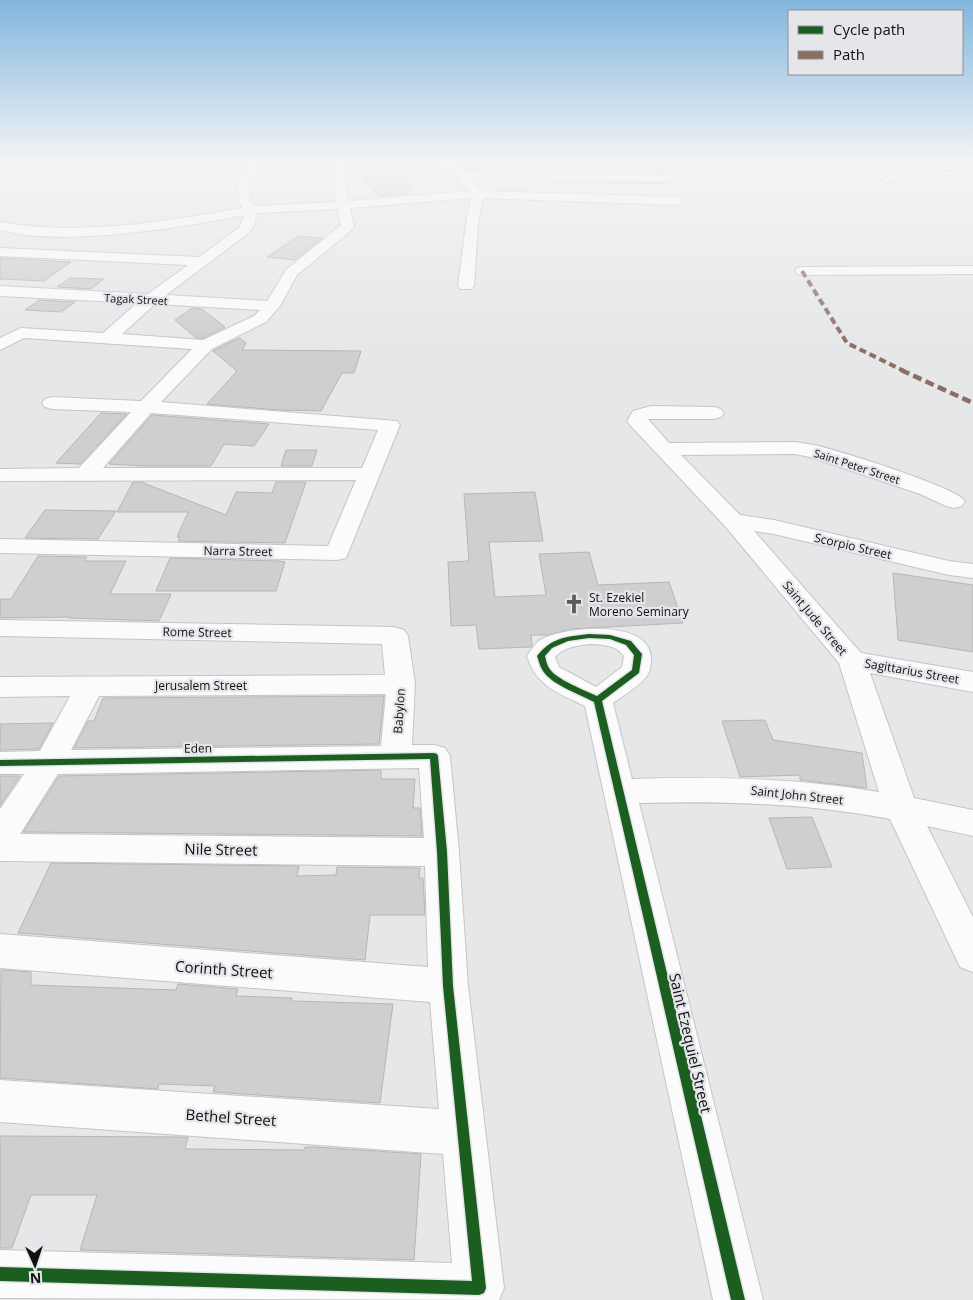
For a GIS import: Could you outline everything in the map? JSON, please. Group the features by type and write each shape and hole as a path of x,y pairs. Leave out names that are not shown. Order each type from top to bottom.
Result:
{"street":[{"path":"0,226 33,232 82,232 193,222"},
{"path":"108,338 150,300 200,260 245,230 249,222"},
{"path":"85,475 146,407 206,345 260,320 272,306 291,273 348,226 347,222"},
{"path":"466,286 472,222"},
{"path":"0,252 200,260"},
{"path":"802,272 973,270"},
{"name":"Tagak Street","path":"0,292 272,306"},
{"path":"0,345 21,333 206,345"},
{"path":"52,403 146,407"},
{"name":"Narra Street","path":"0,546 337,553 390,425 146,407"},
{"name":"Saint Jude Street","path":"714,413 650,412 640,415 638,421 733,521 852,661 901,808 973,955"},
{"name":"Saint Peter Street","path":"666,449 804,449 928,489 954,501"},
{"path":"0,475 369,474"},
{"name":"Scorpio Street","path":"733,521 774,527 949,568 973,571"},
{"name":"Rome Street","path":"0,628 394,636"},
{"name":"Babylon","path":"394,636 401,684 396,756"},
{"name":"Sagittarius Street","path":"852,661 973,682"},
{"name":"Jerusalem Street","path":"0,687 401,684"},
{"path":"0,836 50,761 90,686"},
{"name":"Saint Ezequiel Street","path":"598,700 738,1300"},
{"name":"Eden","path":"0,762 434,756 442,852"},
{"name":"Saint John Street","path":"618,792 709,789 788,792 901,808 973,823"},
{"name":"Nile Street","path":"0,847 442,852"},
{"path":"0,1274 479,1288 448,986 442,852"},
{"name":"Corinth Street","path":"0,951 448,986"},
{"name":"Bethel Street","path":"0,1101 462,1133"}],"building":[{"path":"299,236 322,238 295,260 267,257"},
{"path":"0,258 71,262 44,281 0,279"},
{"path":"70,278 104,279 91,289 57,287"},
{"path":"39,300 75,302 61,312 25,310"},
{"path":"192,308 202,309 225,327 203,338 196,338 175,320"},
{"path":"239,338 246,343 242,350 361,351 354,373 342,373 321,411 278,410 207,404 237,371 213,351"},
{"path":"101,413 127,414 80,464 56,463"},
{"path":"152,415 269,424 254,446 224,444 211,466 109,464"},
{"path":"286,450 317,450 312,466 281,466"},
{"path":"133,482 141,482 226,515 236,492 272,493 276,482 306,482 285,543 178,541 180,537 177,537 188,512 117,512"},
{"path":"535,492 543,541 489,542 495,597 546,595 539,554 589,552 598,585 669,582 683,623 570,629 549,635 531,635 531,647 479,649 476,625 451,626 448,562 469,561 464,494"},
{"path":"45,510 116,511 98,539 25,538"},
{"path":"38,556 87,557 84,561 126,561 110,594 171,594 159,621 70,617 0,618 0,599 11,599"},
{"path":"170,558 285,562 276,591 156,591"},
{"path":"893,573 973,585 973,652 898,640"},
{"path":"384,696 379,744 74,748 88,721 94,721 103,698"},
{"path":"765,720 773,740 862,753 867,788 800,780 800,775 740,777 722,721"},
{"path":"53,723 39,749 0,750 0,724"},
{"path":"381,770 381,779 415,779 413,808 420,808 422,836 23,832 59,776"},
{"path":"0,776 20,776 0,806"},
{"path":"812,817 832,867 787,869 769,818"},
{"path":"51,863 299,866 297,876 336,875 337,867 420,868 419,878 423,878 425,915 370,915 365,960 18,933"},
{"path":"1,970 31,972 31,985 176,990 178,984 238,989 236,996 292,998 292,1001 393,1004 380,1103 213,1092 215,1086 159,1084 158,1089 0,1078"},
{"path":"0,1136 188,1137 185,1149 304,1150 305,1147 315,1147 421,1154 414,1260 80,1250 97,1195 31,1195 12,1248 0,1248"}],"marked path":[{"path":"802,271 847,343 866,354 973,403"}],"cycle path":[{"path":"598,700 562,682 545,669 541,656 550,646 567,639 589,636 610,637 628,643 638,654 636,671 598,700 738,1300"},
{"path":"0,763 434,756 442,852 448,986 479,1288 0,1274"}],"place":[{"name":"St. Ezekiel Moreno Seminary","path":"574,604"}]}
